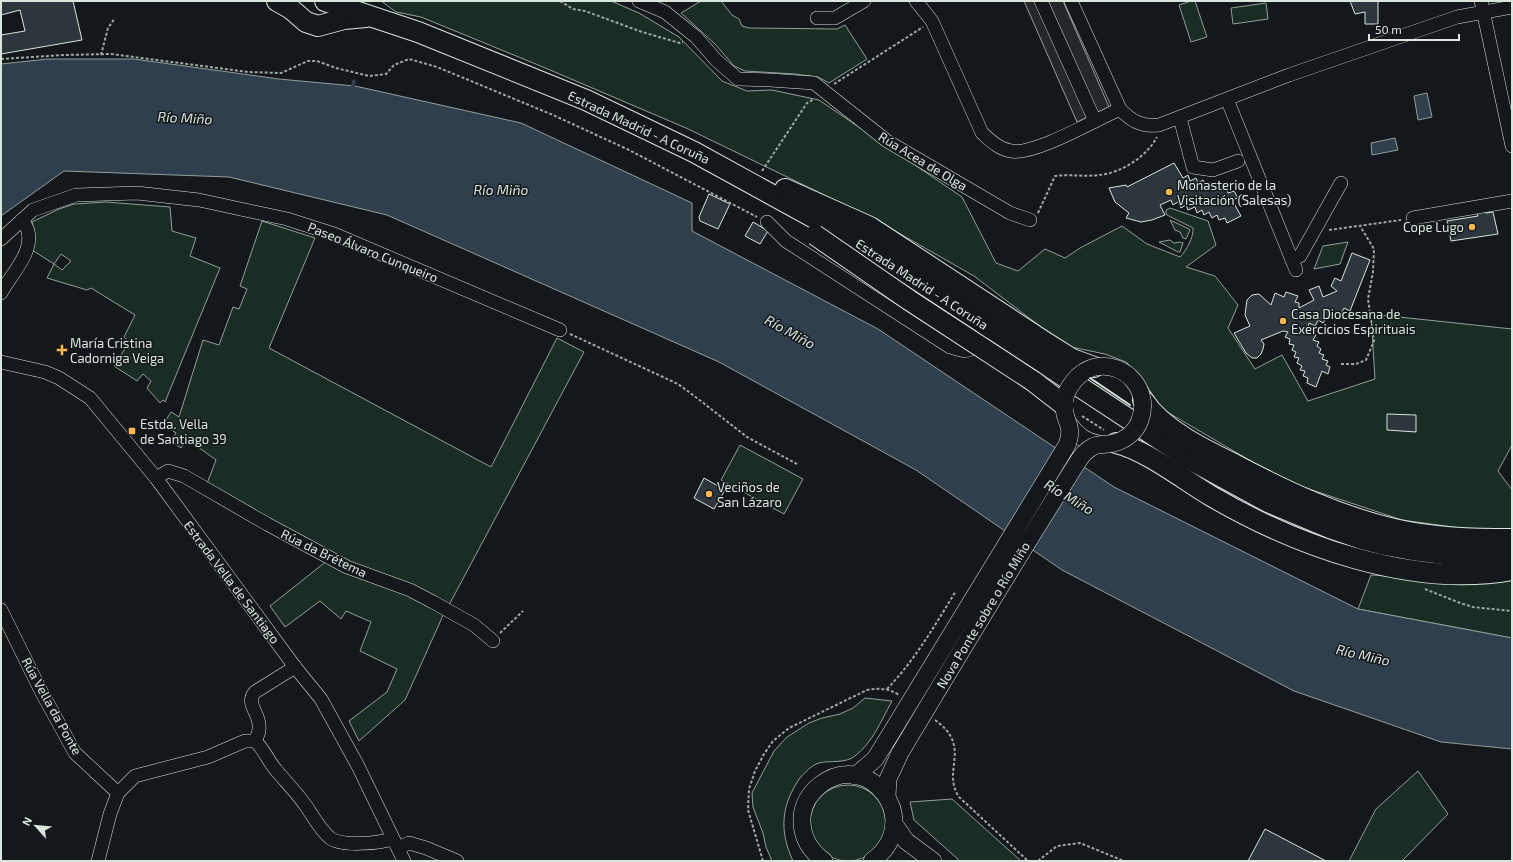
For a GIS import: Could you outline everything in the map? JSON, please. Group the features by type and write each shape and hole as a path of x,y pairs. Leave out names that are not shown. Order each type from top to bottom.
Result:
{"highway":[{"path":"277,1 291,9 306,22 318,26 372,16"},
{"name":"Estrada Madrid - A Coruña","path":"325,1 418,32 586,100 684,147 868,247 1191,460 1261,499 1289,512 1362,539 1412,550 1453,555 1512,555"},
{"path":"541,82 618,108 685,136 758,176 870,227 1044,342 1072,359 1094,367"},
{"path":"629,121 815,235 908,300 1033,381 1071,415"},
{"path":"1143,400 1150,410 1159,418 1192,441 1277,486 1317,504 1365,522 1415,533 1435,536 1512,539"},
{"path":"1108,440 1124,445 1145,455 1211,496 1266,525 1327,550 1353,558 1408,569 1451,574 1475,574 1512,570"}],"main road":[{"path":"1107,366 1120,370 1131,377 1139,388 1143,400 1143,411 1140,421 1126,439 1084,440 1074,431 1068,390 1074,380 1083,372 1094,367 1107,366"},
{"name":"Nova Ponte sobre o Río Miño","path":"855,776 869,765 880,752 1063,452 1069,440 1071,415"},
{"name":"Nova Ponte sobre o Río Miño","path":"887,796 888,779 900,753 1078,461 1086,451 1108,440"},
{"path":"824,861 812,851 804,837 802,822 805,806 813,792 825,782 840,776 855,776 873,783 887,796 893,810 894,824 889,842 875,859"},
{"path":"894,824 906,841 933,861"},
{"path":"875,859 894,861"}],"street":[{"name":"Rúa Acea de Olga","path":"639,1 665,12 696,37 717,61 738,79 814,83 887,141 1010,213 1030,220"},
{"path":"817,18 835,18 864,1"},
{"path":"916,1 932,21 982,133 994,144 1012,152 1028,150 1120,109"},
{"path":"1041,1 1095,121"},
{"path":"1071,1 1120,109 1127,117 1136,123 1143,125 1159,125 1180,118 1289,76 1482,7 1512,8"},
{"path":"1482,7 1507,98 1512,146"},
{"path":"1228,100 1294,265 1341,183"},
{"path":"1180,118 1193,167 1213,170 1238,161"},
{"name":"Paseo Álvaro Cunqueiro","path":"1,239 33,210 76,195 137,193 199,200 287,219 334,234 560,330"},
{"path":"1413,218 1512,201"},
{"path":"1,293 20,262 28,245 28,230 22,220"},
{"path":"766,222 786,241 950,347 962,351 971,349 989,327"},
{"name":"Estrada Vella de Santiago","path":"1,362 45,372 59,378 90,398 156,478 296,667 322,699 358,766 404,861"},
{"name":"Rúa da Brétema","path":"156,478 168,471 184,476 266,524 348,566 410,590 433,602 474,625 493,641"},
{"name":"Rúa Vella da Ponte","path":"1,610 41,691 75,753 118,793"},
{"path":"255,740 259,733 260,724 251,701 251,696 296,667"},
{"path":"98,861 110,814 118,793 135,776 208,757 245,741 255,740"},
{"path":"255,740 276,769 295,790 318,824 330,838 338,842 371,844 409,843 426,848 457,861"}],"path":[{"path":"560,1 573,9 642,32 680,43 688,41"},
{"path":"101,54 108,28 114,18"},
{"path":"831,87 925,25"},
{"path":"1,59 101,54 170,61 248,72 281,73 308,61 317,61 336,68 368,76 386,74 394,65 409,59 437,67 629,150 766,222"},
{"path":"758,176 806,104 819,94"},
{"path":"1030,220 1039,212 1055,176 1100,175 1112,172 1130,164 1144,155 1153,145 1158,136"},
{"path":"1314,232 1413,218"},
{"path":"1341,364 1356,364 1366,360 1374,341 1368,299 1373,272 1374,249 1360,226"},
{"path":"560,330 678,384 747,437 798,464"},
{"path":"1071,415 1108,440"},
{"path":"1418,587 1473,607 1512,612"},
{"path":"886,689 903,672 932,632 956,591"},
{"path":"493,641 522,611"},
{"path":"1038,861 1057,846 1080,843 1124,861"}],"green space":[{"path":"381,1 611,1 639,13 679,37 722,81 747,91 772,90 819,100 962,197 996,263 1018,271 1045,249 1065,258 1080,248 1122,226 1147,244 1180,257 1189,244 1193,228 1167,215 1166,210 1170,208 1208,221 1216,245 1186,267 1215,276 1238,305 1228,328 1255,369 1282,355 1308,401 1375,379 1371,314 1512,329 1512,445 1498,471 1512,490 1512,530 1460,528 1402,520 1285,481 1162,409 1139,374 1126,362 1105,354 1066,346 974,276 876,220 686,128 421,17 396,12"},
{"path":"701,1 721,1 732,15 739,19 742,26 749,28 837,29 845,25 867,59 829,83 818,77 745,71 734,66 715,44 681,13"},
{"path":"1195,1 1207,37 1191,42 1179,5"},
{"path":"1266,3 1268,19 1233,24 1231,8"},
{"path":"106,202 170,207 172,231 196,238 190,256 220,268 165,402 163,400 160,403 147,388 151,381 143,374 137,381 114,366 129,342 124,337 135,315 91,288 87,290 47,278 54,264 32,250 32,222 59,209 74,204","holes":["61,254 71,261 62,270 54,264"]},
{"path":"1170,220 1190,230 1186,239 1183,238 1180,232 1175,230"},
{"path":"262,221 315,238 269,348 491,467 557,338 584,352 449,605 360,568 206,486 216,460 187,439 181,448 171,441 176,433 173,431 174,428 166,420 171,412 179,417 203,340 219,345 233,307 239,309 247,289 240,286"},
{"path":"1170,240 1174,243 1183,243 1180,252 1159,242"},
{"path":"1348,242 1340,264 1314,269 1323,246"},
{"path":"740,445 803,479 784,514 721,480"},
{"path":"328,560 445,611 405,700 359,741 349,721 387,692 397,669 360,651 371,622 346,611 341,619 320,601 285,627 270,606"},
{"path":"1371,575 1489,583 1512,578 1512,638 1358,609"},
{"path":"865,698 892,701 872,738 855,756 847,760 816,764 800,778 789,798 784,818 786,839 793,861 772,861 753,807 752,793 774,751 787,737 809,723 840,714 853,708"},
{"path":"1418,771 1448,814 1402,861 1349,861 1376,809"},
{"path":"848,785 863,788 875,796 883,808 886,823 883,838 875,850 863,858 848,861 833,858 821,850 813,838 810,823 813,808 821,796 833,788"},
{"path":"952,799 1021,861 960,861 914,820 910,802"}],"shaded area":[{"path":"1024,1 1063,1 1109,107 1077,122"}],"water":[{"name":"Río Miño","path":"48,59 134,59 279,79 355,86 521,123 692,203 692,231 878,329 1114,487 1358,609 1512,638 1512,749 1441,742 1294,691 1062,570 916,470 719,362 387,215 229,177 64,171 1,216 1,64"},
{"path":"1427,93 1432,117 1418,120 1414,96"},
{"path":"1395,138 1398,150 1372,155 1371,143"}],"building":[{"path":"1,1 73,1 82,40 1,54 1,35 25,31 20,10 1,15"},
{"path":"1350,1 1378,1 1378,24 1365,24 1365,12 1355,14"},
{"name":"Monasterio de la Visitación (Salesas)","path":"1174,163 1183,178 1188,175 1190,181 1196,178 1198,183 1203,180 1206,186 1211,183 1213,188 1218,185 1221,190 1226,189 1228,193 1234,191 1238,198 1232,200 1241,216 1227,223 1225,218 1219,220 1217,215 1212,218 1209,212 1204,215 1202,210 1197,213 1195,207 1188,210 1186,205 1181,208 1178,202 1173,205 1171,200 1160,205 1165,215 1141,222 1126,218 1129,213 1115,202 1109,188 1126,185 1127,187"},
{"path":"709,194 730,204 718,229 700,221 699,217"},
{"name":"Cope Lugo","path":"1482,210 1485,213 1493,212 1498,234 1451,241 1447,221 1478,216 1476,212"},
{"path":"753,222 768,231 760,244 745,236"},
{"name":"Casa Diocesana de Exercicios Espirituais","path":"1352,253 1370,260 1350,311 1344,308 1341,314 1335,312 1333,318 1327,317 1323,323 1318,320 1315,326 1309,323 1308,327 1313,329 1311,334 1316,335 1313,340 1319,342 1317,346 1321,349 1319,353 1324,355 1322,359 1328,361 1326,365 1330,367 1328,374 1322,371 1316,387 1307,383 1308,378 1303,376 1305,371 1300,370 1302,366 1297,363 1299,358 1294,357 1296,352 1292,350 1294,345 1289,344 1290,339 1285,337 1288,332 1283,331 1261,340 1264,344 1263,349 1257,358 1252,358 1246,353 1234,333 1250,326 1245,315 1247,300 1252,295 1259,294 1271,305 1275,293 1284,297 1286,292 1298,296 1295,302 1299,303 1299,308 1314,300 1309,290 1319,286 1323,297 1337,291 1331,286 1335,278 1341,281"},
{"path":"1387,414 1416,415 1416,432 1387,430"},
{"name":"Veciños de San Lázaro","path":"704,478 725,490 714,509 694,498"},
{"path":"1265,829 1326,861 1248,861"}],"waterway":[{"path":"352,90 354,81"}],"wall":[{"path":"1090,378 1130,405"}],"place":[{"name":"Monasterio de la Visitación (Salesas)","path":"1169,192"},
{"name":"Cope Lugo","path":"1472,227"},
{"name":"Casa Diocesana de Exercicios Espirituais","path":"1283,321"},
{"name":"María Cristina Cadorniga Veiga","path":"62,350"},
{"name":"Estda. Vella de Santiago 39","path":"132,431"},
{"name":"Veciños de San Lázaro","path":"709,494"}]}
